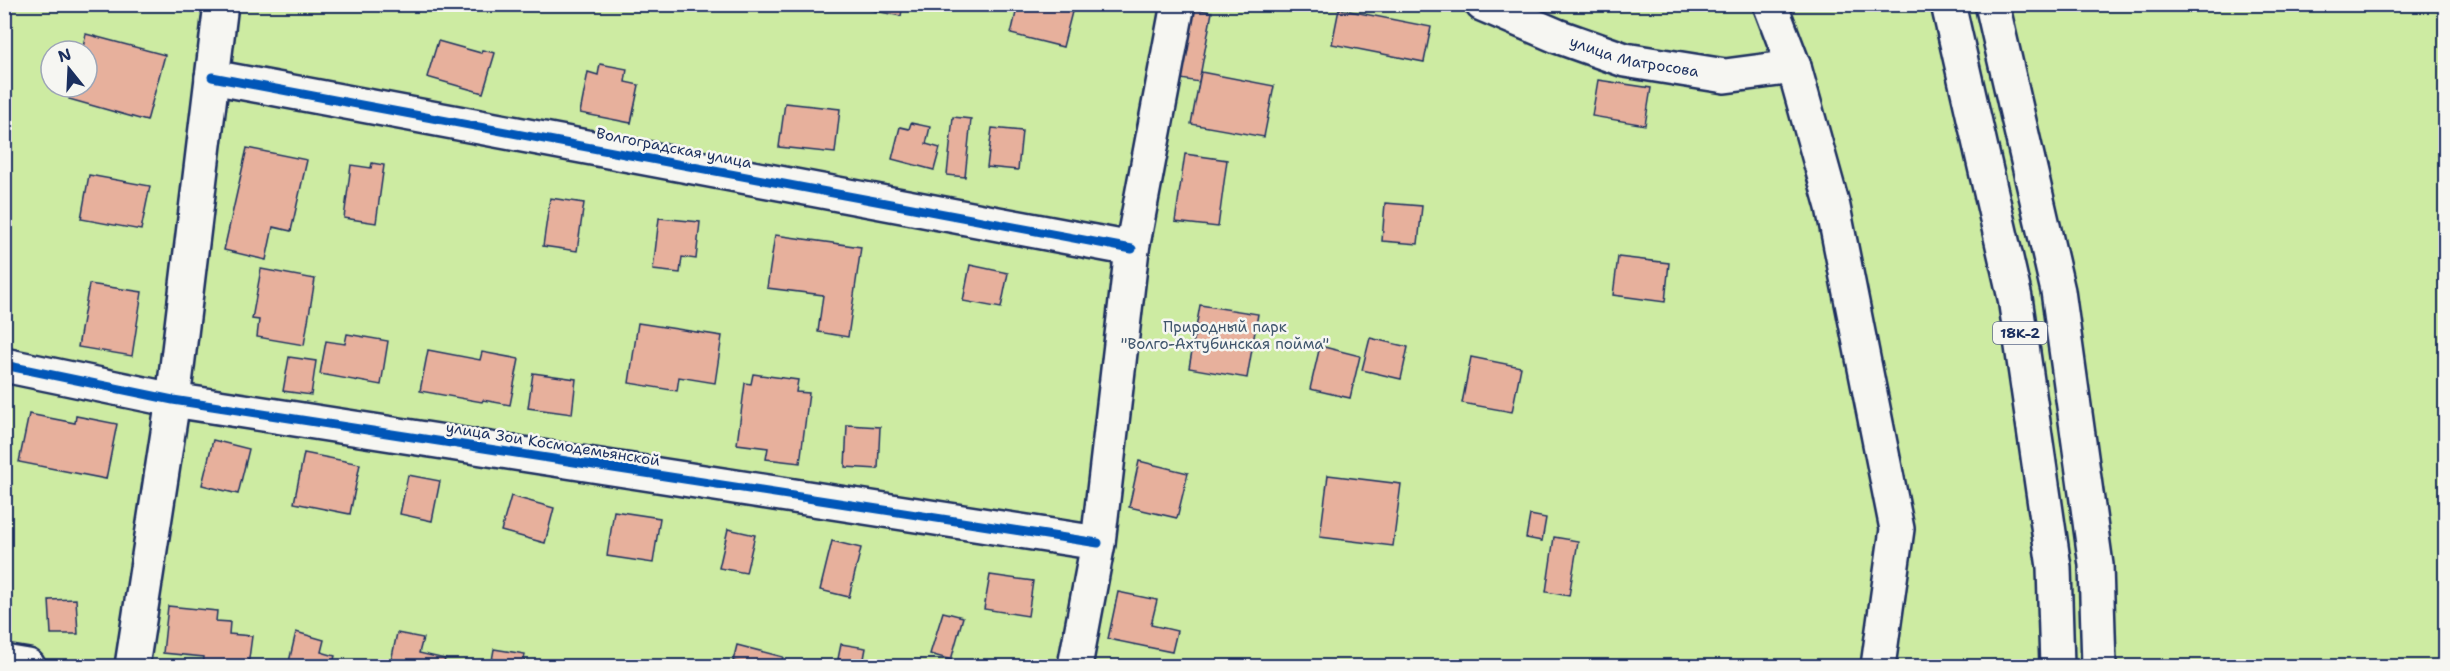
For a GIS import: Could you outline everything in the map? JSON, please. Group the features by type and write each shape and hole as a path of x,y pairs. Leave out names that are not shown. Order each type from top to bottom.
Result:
{"street":[{"path":"132,666 173,400 221,4"},
{"path":"1075,666 1098,543 1132,249 1178,4"},
{"name":"улица Матросова","path":"1482,4 1557,36 1625,60 1725,76 1794,67"},
{"path":"1770,4 1794,67 1833,207 1897,529 1874,663"},
{"name":"18К-2","path":"1948,4 2015,298 2054,567 2057,666"},
{"name":"18К-2","path":"1992,4 2058,291 2096,565 2099,666"},
{"name":"Волгоградская улица","path":"212,76 1132,249"},
{"name":"улица Зои Космодемьянской","path":"4,365 173,400 1098,543"},
{"path":"4,662 28,666"}],"green space":[{"name":"Природный парк \"Волго-Ахтубинская пойма\"","path":"4,5 2445,5 2445,666 5,666"}],"building":[{"path":"871,4 903,4 901,16 870,10"},
{"path":"1018,4 1074,4 1063,47 1011,34"},
{"path":"1188,8 1212,12 1199,82 1175,78"},
{"path":"1339,9 1431,27 1424,62 1332,44"},
{"path":"86,34 165,55 147,121 69,99 99,99 99,39 85,39"},
{"path":"438,41 481,53 482,50 495,53 483,93 427,77"},
{"path":"600,64 627,69 625,82 639,85 631,123 580,113 588,72 598,75"},
{"path":"1201,72 1274,86 1264,137 1191,124"},
{"path":"1598,80 1651,88 1645,125 1592,116"},
{"path":"785,103 840,109 835,153 779,147"},
{"path":"953,117 971,119 965,177 947,175"},
{"path":"911,123 930,127 926,144 940,148 934,170 892,159 900,127 909,129"},
{"path":"992,128 1022,131 1018,170 987,167"},
{"path":"247,148 307,160 291,231 273,227 266,260 224,250"},
{"path":"1185,154 1227,160 1218,227 1175,222"},
{"path":"372,163 384,165 376,223 344,218 351,165 371,168"},
{"path":"89,175 150,186 141,230 81,219"},
{"path":"550,198 584,203 577,251 543,246"},
{"path":"1385,203 1422,206 1418,244 1382,241"},
{"path":"659,218 700,222 696,259 682,257 680,273 653,270"},
{"path":"775,235 861,247 848,337 818,332 823,295 767,288"},
{"path":"1618,257 1669,263 1665,302 1613,295"},
{"path":"970,265 1008,273 1001,308 963,301"},
{"path":"261,269 315,279 304,345 257,337 259,320 252,319"},
{"path":"89,284 142,292 132,356 78,347"},
{"path":"1200,305 1258,314 1247,378 1189,368"},
{"path":"638,323 722,336 715,383 679,377 677,391 629,383"},
{"path":"347,334 388,341 381,385 320,374 326,341 345,344"},
{"path":"1370,338 1408,347 1401,379 1362,370"},
{"path":"1320,346 1360,356 1350,398 1310,389"},
{"path":"428,350 480,360 482,352 519,359 510,405 420,391"},
{"path":"289,357 316,361 311,395 283,391"},
{"path":"1471,357 1521,367 1512,412 1462,403"},
{"path":"533,373 576,379 572,414 528,408"},
{"path":"753,374 798,380 796,392 809,393 800,463 766,459 768,448 737,444 745,383 751,384"},
{"path":"29,414 75,423 76,416 117,424 106,479 19,462"},
{"path":"847,425 880,427 878,469 845,467"},
{"path":"213,440 249,449 238,494 202,485"},
{"path":"304,453 360,464 350,514 294,503"},
{"path":"1139,461 1188,473 1177,518 1129,507"},
{"path":"408,475 440,481 432,521 400,514"},
{"path":"1328,475 1401,484 1393,546 1320,537"},
{"path":"511,496 554,508 545,543 501,531"},
{"path":"614,511 660,518 653,563 607,556"},
{"path":"1530,515 1546,518 1542,541 1526,538"},
{"path":"728,529 755,535 746,573 719,568"},
{"path":"1554,537 1578,541 1569,596 1546,592"},
{"path":"832,541 861,548 849,597 820,590"},
{"path":"990,575 1033,581 1028,616 984,609"},
{"path":"1118,592 1157,600 1151,625 1177,631 1172,652 1108,639"},
{"path":"76,599 78,634 51,634 49,600"},
{"path":"168,606 217,611 216,621 230,622 229,634 252,636 248,666 203,666 204,657 163,653"},
{"path":"943,612 963,617 951,660 930,654"},
{"path":"296,632 324,640 321,652 335,656 332,666 288,666"},
{"path":"397,633 423,638 419,653 445,659 443,666 390,666"},
{"path":"841,644 866,648 863,664 838,659"},
{"path":"737,645 783,657 780,666 753,666 733,661"},
{"path":"494,649 525,654 523,666 491,666"}],"cycle path":[{"path":"212,77 1132,249"},
{"path":"4,365 173,400 1098,543"}]}
